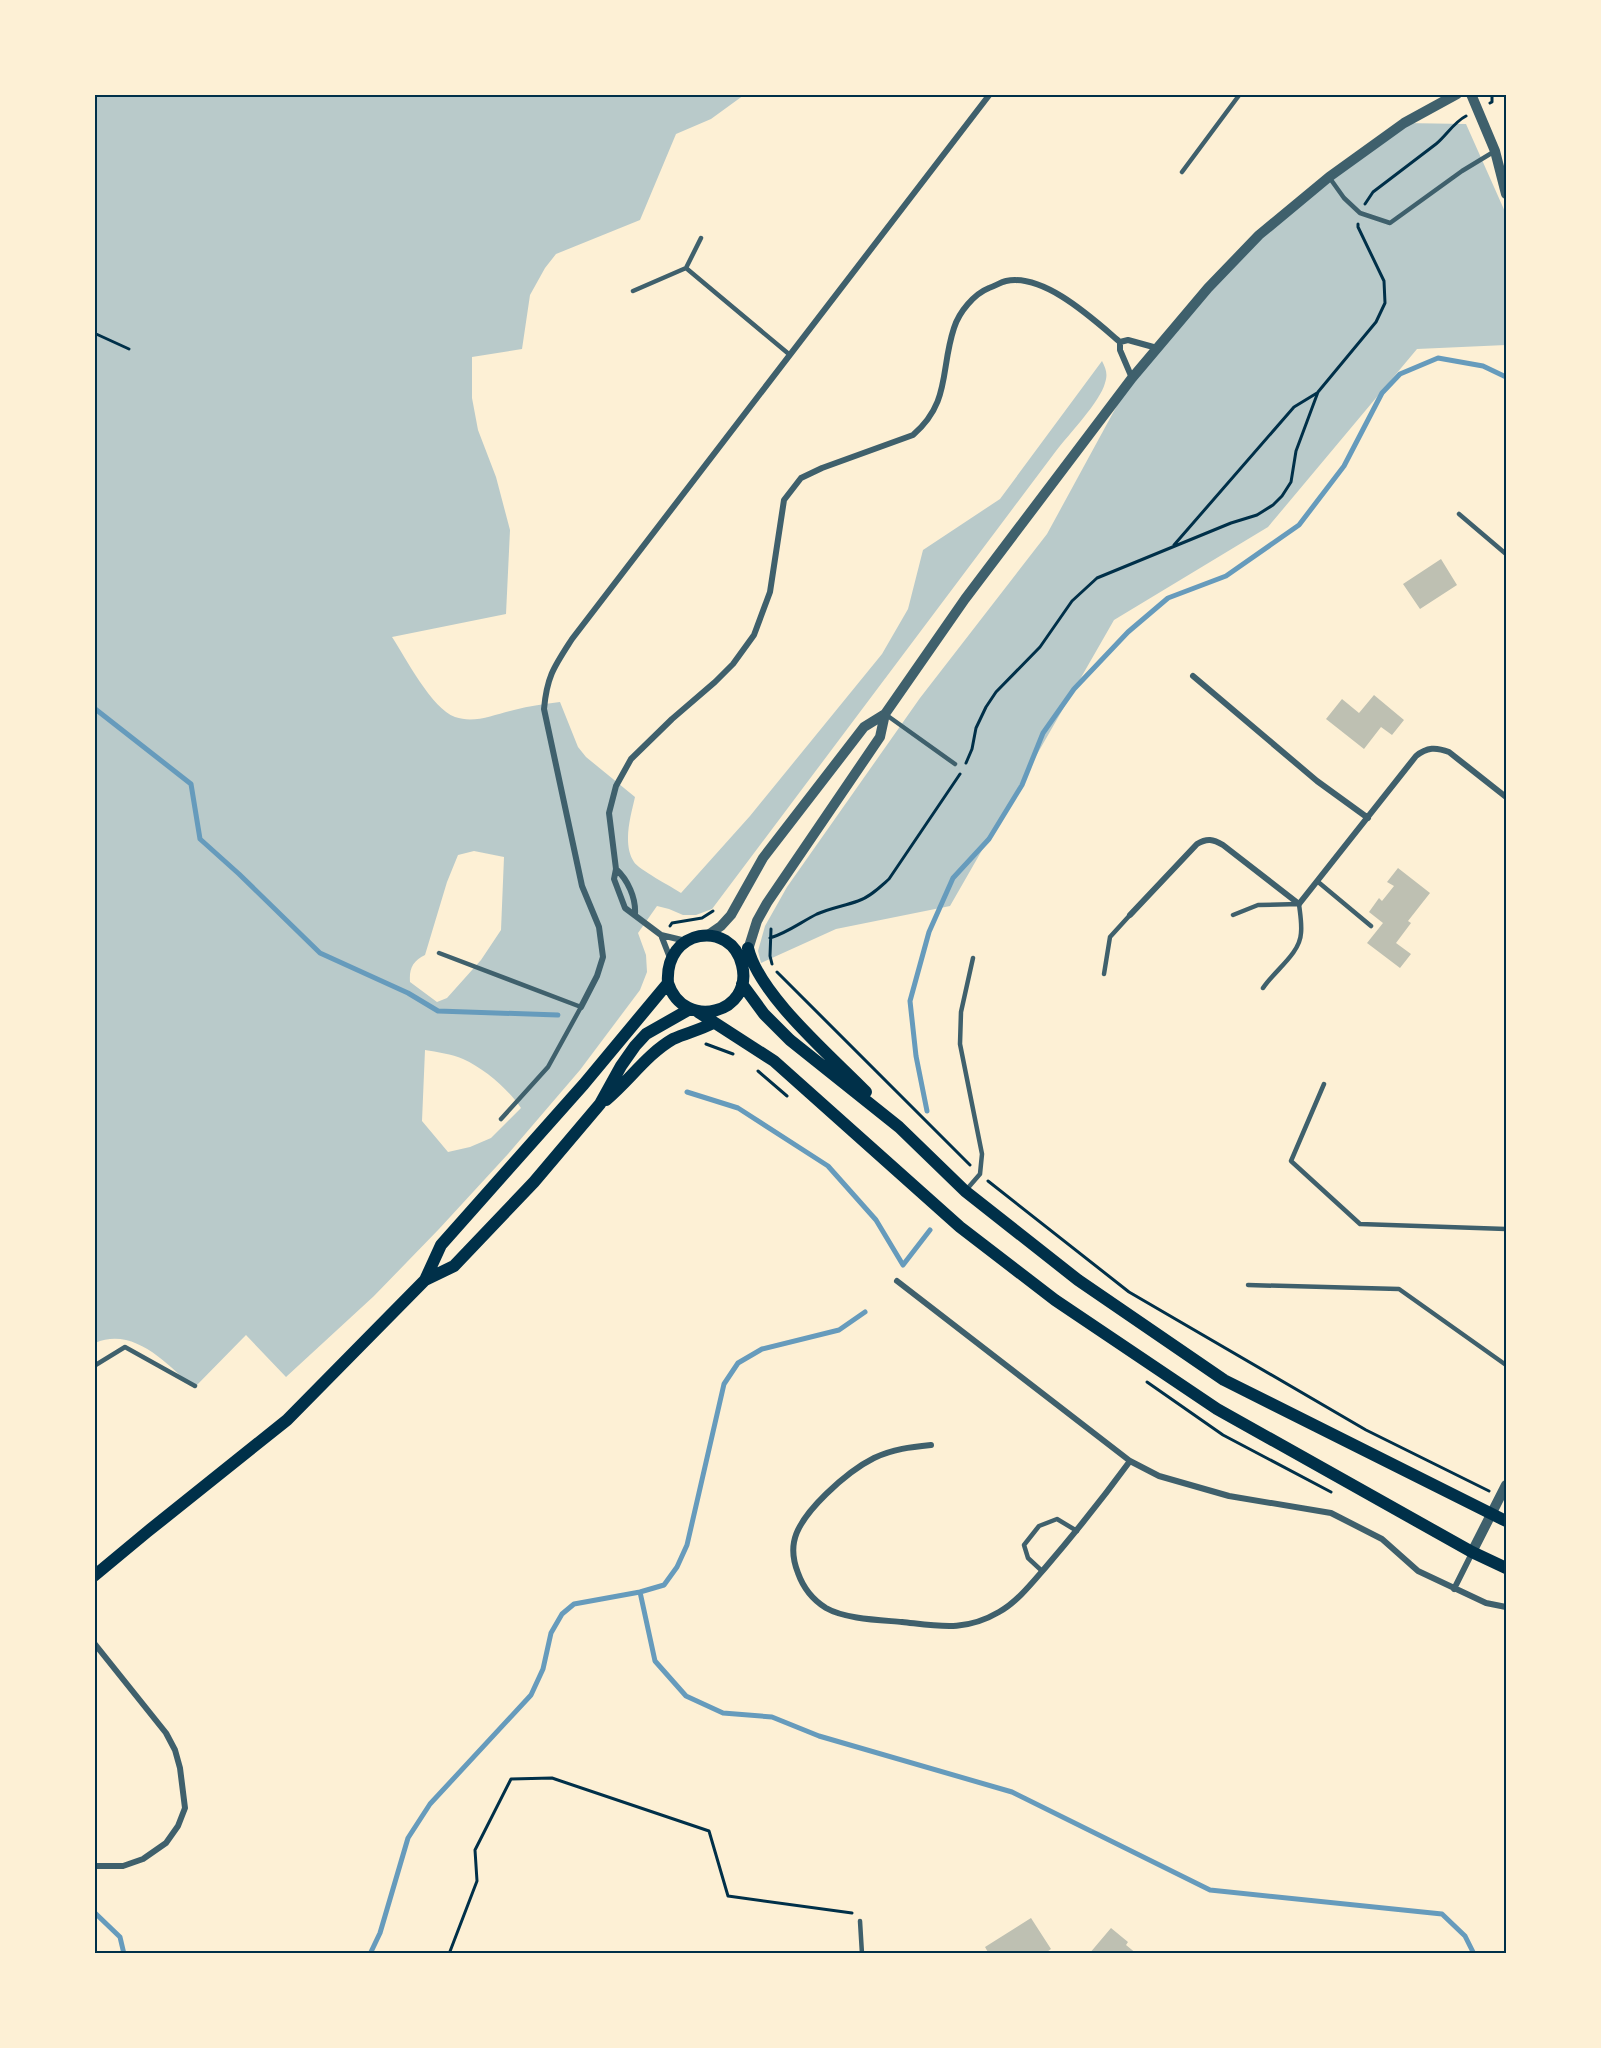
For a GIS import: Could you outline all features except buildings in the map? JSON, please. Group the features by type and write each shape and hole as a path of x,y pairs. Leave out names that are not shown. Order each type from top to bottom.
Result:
{"main road":[{"path":"425,1280 454,1266 534,1182 600,1104 621,1066 640,1040 657,1027 694,1010 712,1011 725,1006 735,997 742,984 743,967 740,959 731,945 708,935 686,940 677,947 670,958 667,970 668,983 676,998 694,1010 713,1023 774,1061 960,1227 1055,1300 1217,1409 1472,1552 1506,1568"},
{"path":"748,948 756,970 786,1011 899,1127 965,1191 1078,1280 1224,1380 1506,1521"},
{"path":"94,1576 288,1420 425,1280 441,1245 584,1084 668,983"},
{"path":"742,984 764,1014 790,1040 899,1127"},
{"path":"600,1104 620,1089 652,1055 674,1039 713,1023"}],"street":[{"path":"580,1007 597,976 603,957 599,927 582,886 544,709 546,685 554,667 572,639 990,94"},
{"path":"743,967 757,921 767,903 880,737 885,714 965,599 1132,378 1209,288 1259,235 1329,177 1404,123 1457,94"},
{"path":"1471,94 1495,152 1506,194"},
{"path":"686,940 661,935 625,908 614,879 616,869 609,813 616,786 631,759 733,664 754,635 770,592 784,500 801,478 822,468 913,435 925,425 935,412 940,397 954,326 967,306 980,292 1008,280 1043,286 1081,309 1120,342 1120,350 1132,378"},
{"path":"1120,342 1128,340 1157,348"},
{"path":"1193,676 1317,781 1368,818"},
{"path":"708,935 721,926 730,915 763,858 864,727 885,714"},
{"path":"1130,915 1197,844 1205,839 1214,840 1223,845 1299,904 1416,756 1424,750 1439,748 1449,752 1506,797"},
{"path":"616,869 623,876 636,903 635,914"},
{"path":"661,935 670,958"},
{"path":"897,1281 1130,1461 1159,1476 1229,1496 1331,1514 1383,1539 1418,1571 1486,1603 1506,1607"},
{"path":"931,1445 897,1448 872,1459 837,1484 804,1518 794,1541 794,1561 801,1583 814,1599 828,1609 857,1617 951,1628 976,1623 1000,1612 1017,1599 1077,1531 1130,1461"},
{"path":"1454,1589 1506,1485"},
{"path":"94,1643 166,1733 175,1750 180,1768 184,1808 178,1826 166,1842 143,1859 123,1866 94,1866"}],"lane":[{"path":"1182,172 1240,94"},
{"path":"1329,177 1344,198 1360,213 1390,223 1462,171 1495,152"},
{"path":"633,291 686,268 701,238"},
{"path":"686,268 790,355"},
{"path":"1459,514 1506,554"},
{"path":"885,714 955,764"},
{"path":"1317,881 1371,926"},
{"path":"1233,915 1258,905 1299,904 1301,934 1299,943 1263,988"},
{"path":"1104,974 1110,937 1130,915"},
{"path":"439,953 580,1007 548,1066 501,1119"},
{"path":"965,1191 980,1174 982,1154 960,1044 961,1012 973,958"},
{"path":"1324,1084 1291,1161 1360,1224 1506,1229"},
{"path":"1248,1285 1399,1289 1506,1365"},
{"path":"94,1366 124,1347 195,1386"},
{"path":"1042,1571 1028,1558 1024,1545 1040,1526 1057,1520 1077,1531"},
{"path":"860,1921 862,1953"}],"path":[{"path":"1492,94 1492,102"},
{"path":"1172,547 1294,407 1318,392 1376,322 1384,303 1384,281 1358,227 1362,207 1373,192 1446,136 1461,119"},
{"path":"94,333 129,349"},
{"path":"1318,392 1296,451 1291,482 1282,496 1257,515 1231,523 1097,578 1072,601 1040,646 996,692 986,706 976,728 972,749 963,769 889,879 878,890 860,900 831,908 800,922 782,935 770,938 770,956 774,968 980,1174 1129,1292 1366,1430 1501,1497"},
{"path":"670,926 672,923 689,922 702,918 716,907"},
{"path":"698,1046 707,1044 735,1055"},
{"path":"751,1065 758,1071"},
{"path":"449,1953 477,1881 475,1850 511,1779 552,1778 709,1831 728,1896 851,1912 860,1921"}],"shaded area":[{"path":"95,95 744,95 711,119 676,134 640,220 556,254 530,295 522,349 472,357 472,398 478,430 496,477 510,530 506,614 392,637 420,682 446,712 462,719 477,719 525,707 560,702 578,747 586,757 635,797 628,838 630,855 634,862 681,893 750,816 882,654 908,609 923,550 1000,499 1102,361 1106,380 1102,391 712,909 696,915 683,915 657,906 638,933 646,955 647,972 640,990 580,1070 508,1154 374,1296 286,1377 246,1335 194,1388 161,1359 136,1343 123,1339 109,1339 95,1343","holes":["474,851 504,857 501,930 481,960 447,998 437,1002 410,982 410,973 415,962 425,955 447,882 458,855","425,1050 454,1056 480,1068 510,1094 521,1108 491,1138 470,1147 448,1152 422,1121"]},
{"path":"1404,123 1466,124 1506,214 1506,345 1417,349 1268,527 1114,620 950,906 836,929 761,963 758,951 765,926 787,887 920,698 1047,534 1132,378 1259,235"}],"waterway":[{"path":"927,1111 916,1056 910,1001 929,932 953,878 989,839 1022,785 1043,733 1074,689 1128,632 1168,598 1226,576 1299,525 1344,466 1382,393 1400,374 1438,358 1483,366 1506,377"},
{"path":"94,708 191,784 200,839 320,953 408,993 438,1011 558,1015"},
{"path":"687,1092 738,1108 828,1166 876,1220 903,1265 930,1230"},
{"path":"370,1954 380,1933 408,1838 430,1804 531,1695 543,1669 551,1633 562,1614 574,1604 640,1592 664,1585 677,1567 687,1545 724,1384 738,1363 762,1349 839,1330 865,1312"},
{"path":"640,1592 655,1661 686,1696 723,1713 772,1717 819,1736 1012,1792 1210,1890 1442,1914 1465,1936 1474,1954"},
{"path":"94,1912 120,1937 124,1954"}]}
